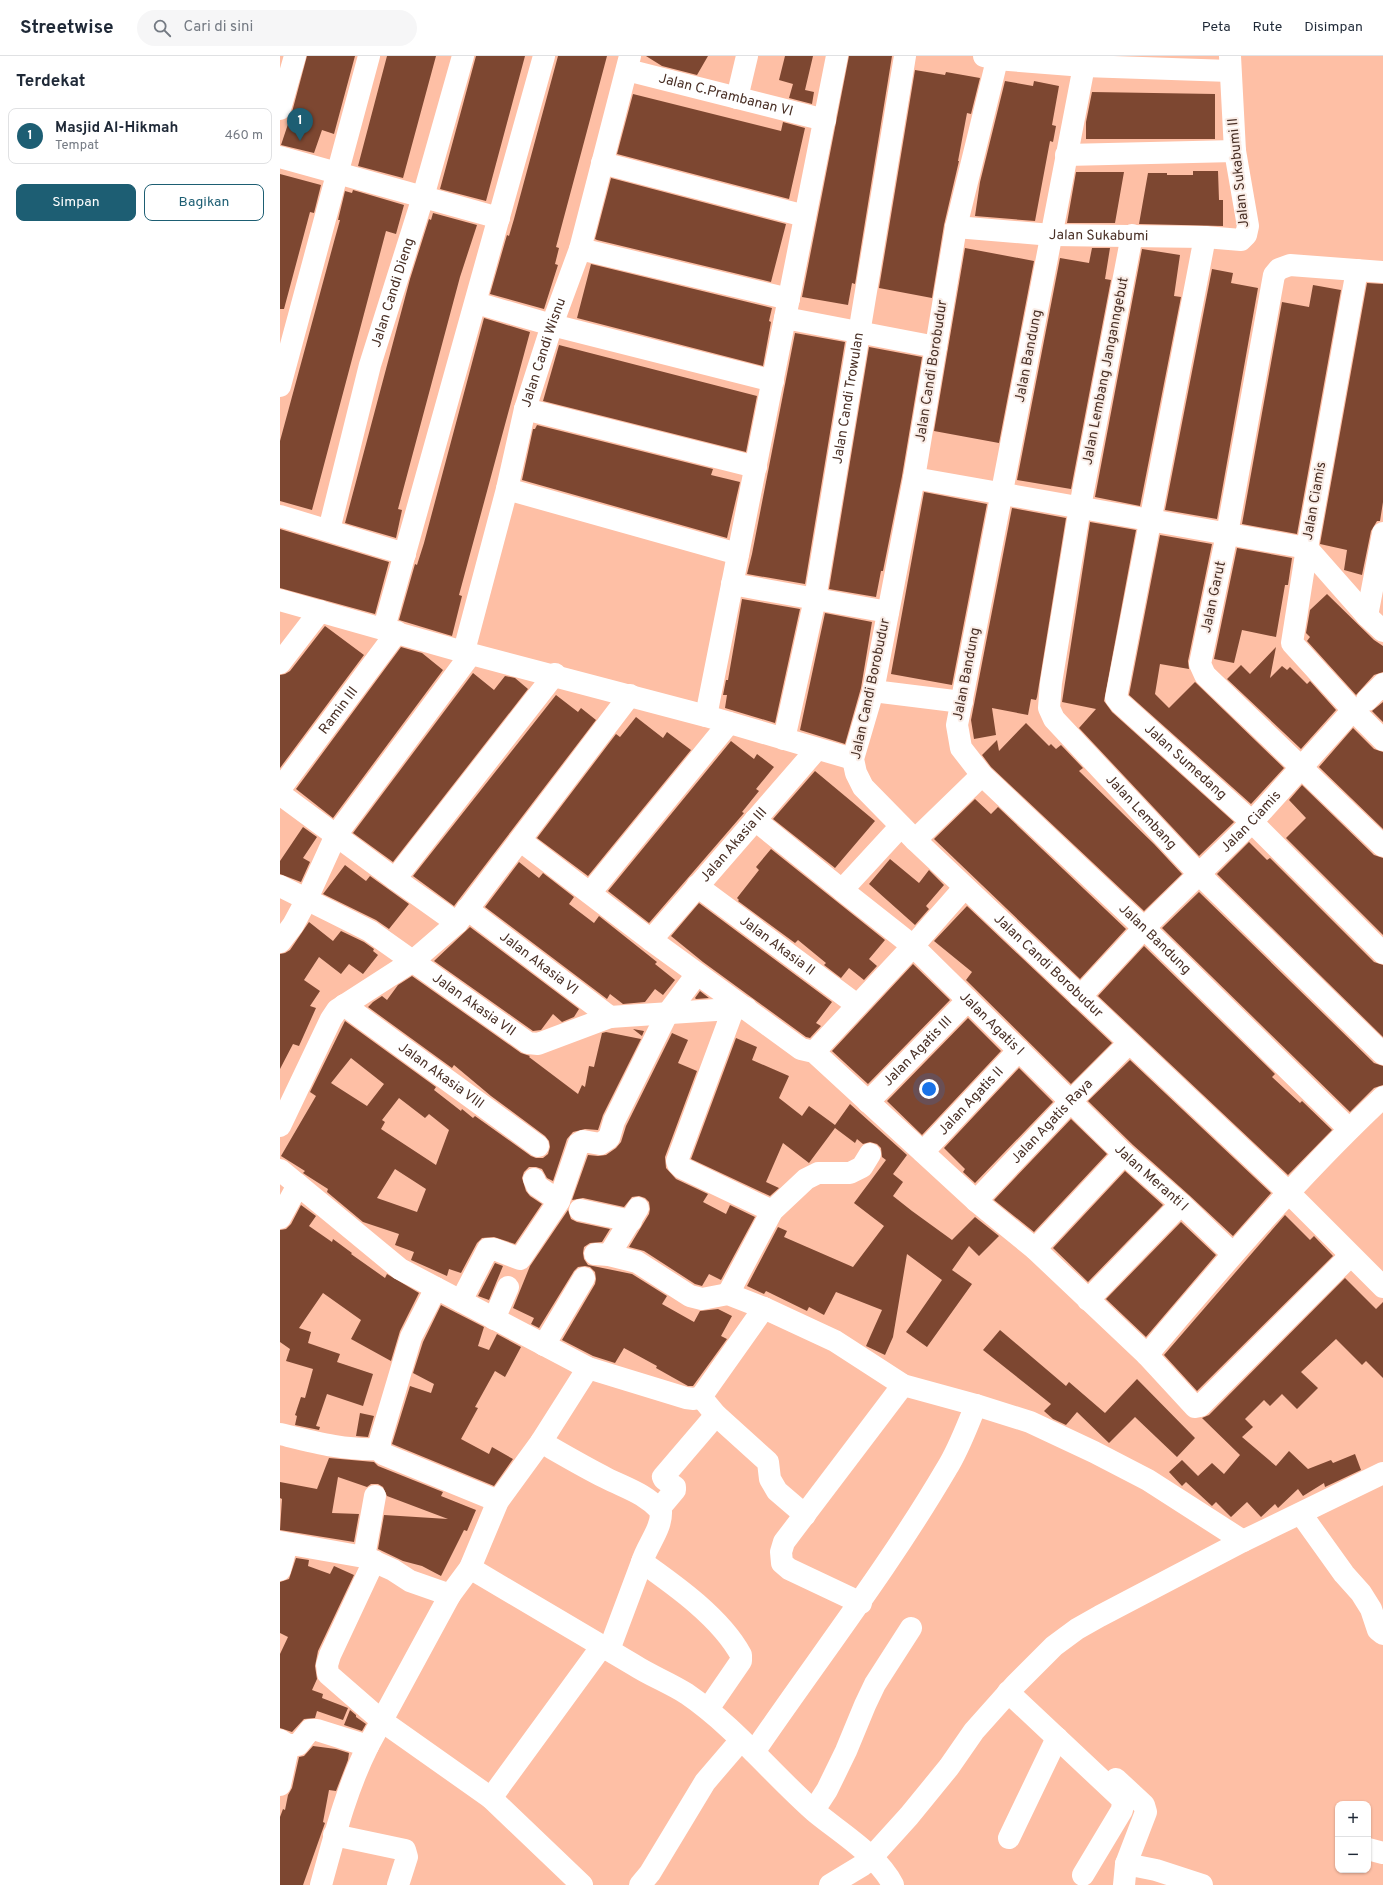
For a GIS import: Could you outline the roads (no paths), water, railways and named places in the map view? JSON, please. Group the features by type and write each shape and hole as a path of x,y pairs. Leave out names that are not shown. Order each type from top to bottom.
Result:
{"street":[{"path":"280,109 295,56"},
{"path":"280,386 369,56"},
{"name":"Jalan Candi Dieng","path":"329,530 370,365 423,197 463,56"},
{"path":"391,630 405,554 544,56"},
{"path":"737,98 747,56"},
{"path":"706,716 837,56"},
{"name":"Jalan Candi Trowulan","path":"784,739 815,599 905,56"},
{"path":"992,57 1084,66 1230,63"},
{"name":"Jalan Candi Borobudur","path":"992,57 956,227 914,478 873,691 853,759 856,773 863,787 964,888 1288,1192 1383,1288"},
{"name":"Jalan C.Prambanan VI","path":"628,63 737,98 825,120"},
{"name":"Jalan Candi Wisnu","path":"467,652 507,490 525,409 552,325 580,249 628,63"},
{"name":"Jalan Sukabumi ll","path":"1230,63 1235,151 1248,226 1246,235 1241,240"},
{"name":"Jalan Bandung","path":"1084,66 962,702 956,725 961,748 982,775 1144,928 1349,1129"},
{"path":"1066,155 1235,151"},
{"path":"280,157 499,218"},
{"path":"602,163 806,216"},
{"name":"Jalan Sukabumi","path":"956,227 1052,235 1132,235 1205,237 1241,240"},
{"name":"Jalan Lembang Janganngebut","path":"1080,507 1132,235"},
{"path":"1151,520 1205,237"},
{"path":"580,249 787,308 859,332 936,347"},
{"name":"Jalan Garut","path":"1357,270 1290,265 1279,269 1274,275 1227,534 1200,664 1202,670 1301,768 1383,846"},
{"path":"1357,270 1383,272"},
{"name":"Jalan Ciamis","path":"1357,270 1307,548 1292,642 1360,705 1383,740"},
{"path":"476,303 552,325 772,381"},
{"path":"525,409 756,467"},
{"path":"914,478 1307,548 1367,616 1383,631"},
{"path":"507,490 738,554"},
{"name":"Jalan Lembang","path":"1080,507 1051,683 1049,708 1054,719 1200,875 1383,1054"},
{"path":"280,516 405,554"},
{"name":"Jalan Sumedang","path":"1151,520 1116,698 1252,822 1383,953"},
{"path":"1367,616 1383,533"},
{"path":"732,584 888,612"},
{"path":"280,600 467,652 555,674 853,759"},
{"path":"280,663 320,611"},
{"name":"Ramin III","path":"280,788 391,630"},
{"path":"280,942 293,925 306,901 336,835 467,652"},
{"path":"394,879 555,674"},
{"name":"Jalan Ciamis","path":"1080,997 1144,928 1200,875 1252,822 1360,705 1383,684"},
{"path":"873,691 962,702"},
{"path":"280,1126 331,1019 337,1010 413,961 462,916 521,841 630,695"},
{"path":"590,894 729,723"},
{"name":"Jalan Akasia III","path":"651,940 817,749"},
{"path":"842,890 908,833 982,775"},
{"name":"Jalan Akasia VI","path":"280,794 394,879 462,916 610,1017"},
{"name":"Jalan Agatis I","path":"755,820 913,946 1071,1101"},
{"path":"521,841 697,974 740,1009 801,1049 814,1052 976,1201 1035,1249 1147,1355 1190,1403 1197,1407 1350,1256"},
{"name":"Jalan Akasia VII","path":"280,886 306,901 354,922 370,931 528,1043 538,1044 610,1017"},
{"name":"Jalan Akasia II","path":"697,886 857,1006"},
{"path":"814,1052 913,946 964,888"},
{"path":"461,1301 488,1249 494,1249 520,1259 560,1201 579,1143 583,1141 600,1144 609,1138 614,1121 667,1014 697,974"},
{"name":"Jalan Agatis III","path":"868,1102 968,1000"},
{"name":"Jalan Akasia VIII","path":"344,1005 538,1146"},
{"path":"610,1017 740,1009"},
{"path":"740,1009 677,1161 682,1168 772,1211"},
{"name":"Jalan Agatis Raya","path":"976,1201 1071,1101 1129,1043"},
{"name":"Jalan Agatis II","path":"923,1152 1019,1050"},
{"path":"1147,1355 1232,1254 1288,1192 1349,1129 1383,1097"},
{"name":"Jalan Meranti I","path":"1071,1101 1124,1154 1181,1204 1232,1254"},
{"path":"728,1294 772,1211 806,1179 818,1173 850,1173 862,1167 870,1154"},
{"path":"1035,1249 1124,1154"},
{"path":"280,1170 400,1269 588,1368 686,1398 694,1399 701,1397 764,1308"},
{"path":"534,1179 537,1186 560,1201"},
{"path":"280,1218 298,1185"},
{"path":"1088,1300 1181,1204"},
{"path":"580,1210 635,1215 602,1255 637,1262 690,1296 702,1299 728,1294 764,1308 835,1341 903,1385 976,1405 1030,1422 1094,1452 1148,1480 1242,1541"},
{"path":"544,1345 584,1278"},
{"path":"494,1319 508,1287"},
{"path":"436,1288 411,1337 405,1354 380,1441 380,1449 383,1454 498,1501"},
{"path":"321,1885 334,1835 359,1763 450,1595 470,1568 498,1501 541,1442 588,1368"},
{"path":"861,1603 789,1568 782,1563 781,1552 784,1542 903,1385"},
{"path":"701,1397 716,1415 768,1462 770,1479 777,1490 805,1515"},
{"path":"640,1885 650,1873 705,1782 748,1746 861,1603 948,1467 976,1405"},
{"path":"660,1509 675,1490 675,1487 664,1479 663,1476 716,1415"},
{"path":"280,1434 328,1446 367,1450 380,1449"},
{"path":"490,1798 606,1648 645,1552 661,1520 660,1509 651,1500 633,1489 607,1478 541,1442"},
{"path":"830,1885 872,1858 949,1767 974,1731 1012,1688 1054,1646 1077,1629 1242,1541 1301,1514 1383,1473"},
{"path":"375,1496 369,1559 330,1655 326,1670 328,1674 382,1721 490,1798 582,1885"},
{"path":"1301,1514 1344,1574 1361,1593 1371,1609 1378,1630 1383,1634"},
{"path":"280,1570 284,1543 369,1559 410,1581 450,1595"},
{"path":"642,1562 678,1589 710,1616 741,1655 741,1661 708,1709"},
{"path":"470,1568 635,1666 686,1694 708,1709 814,1810 872,1858 888,1876 893,1885"},
{"path":"814,1810 827,1790 846,1751 875,1684 911,1628"},
{"path":"1012,1688 1057,1738 1123,1800 1122,1810 1083,1875"},
{"path":"1012,1688 1144,1805 1146,1812 1125,1875 1156,1870 1202,1885"},
{"path":"284,1743 298,1745 310,1730 317,1730 368,1746"},
{"path":"1009,1838 1057,1738"},
{"path":"280,1785 288,1748 284,1743"},
{"path":"334,1835 405,1850 407,1857 398,1885"},
{"path":"1371,1850 1383,1853"}],"place":[{"name":"Masjid Al-Hikmah","path":"300,141"}]}
